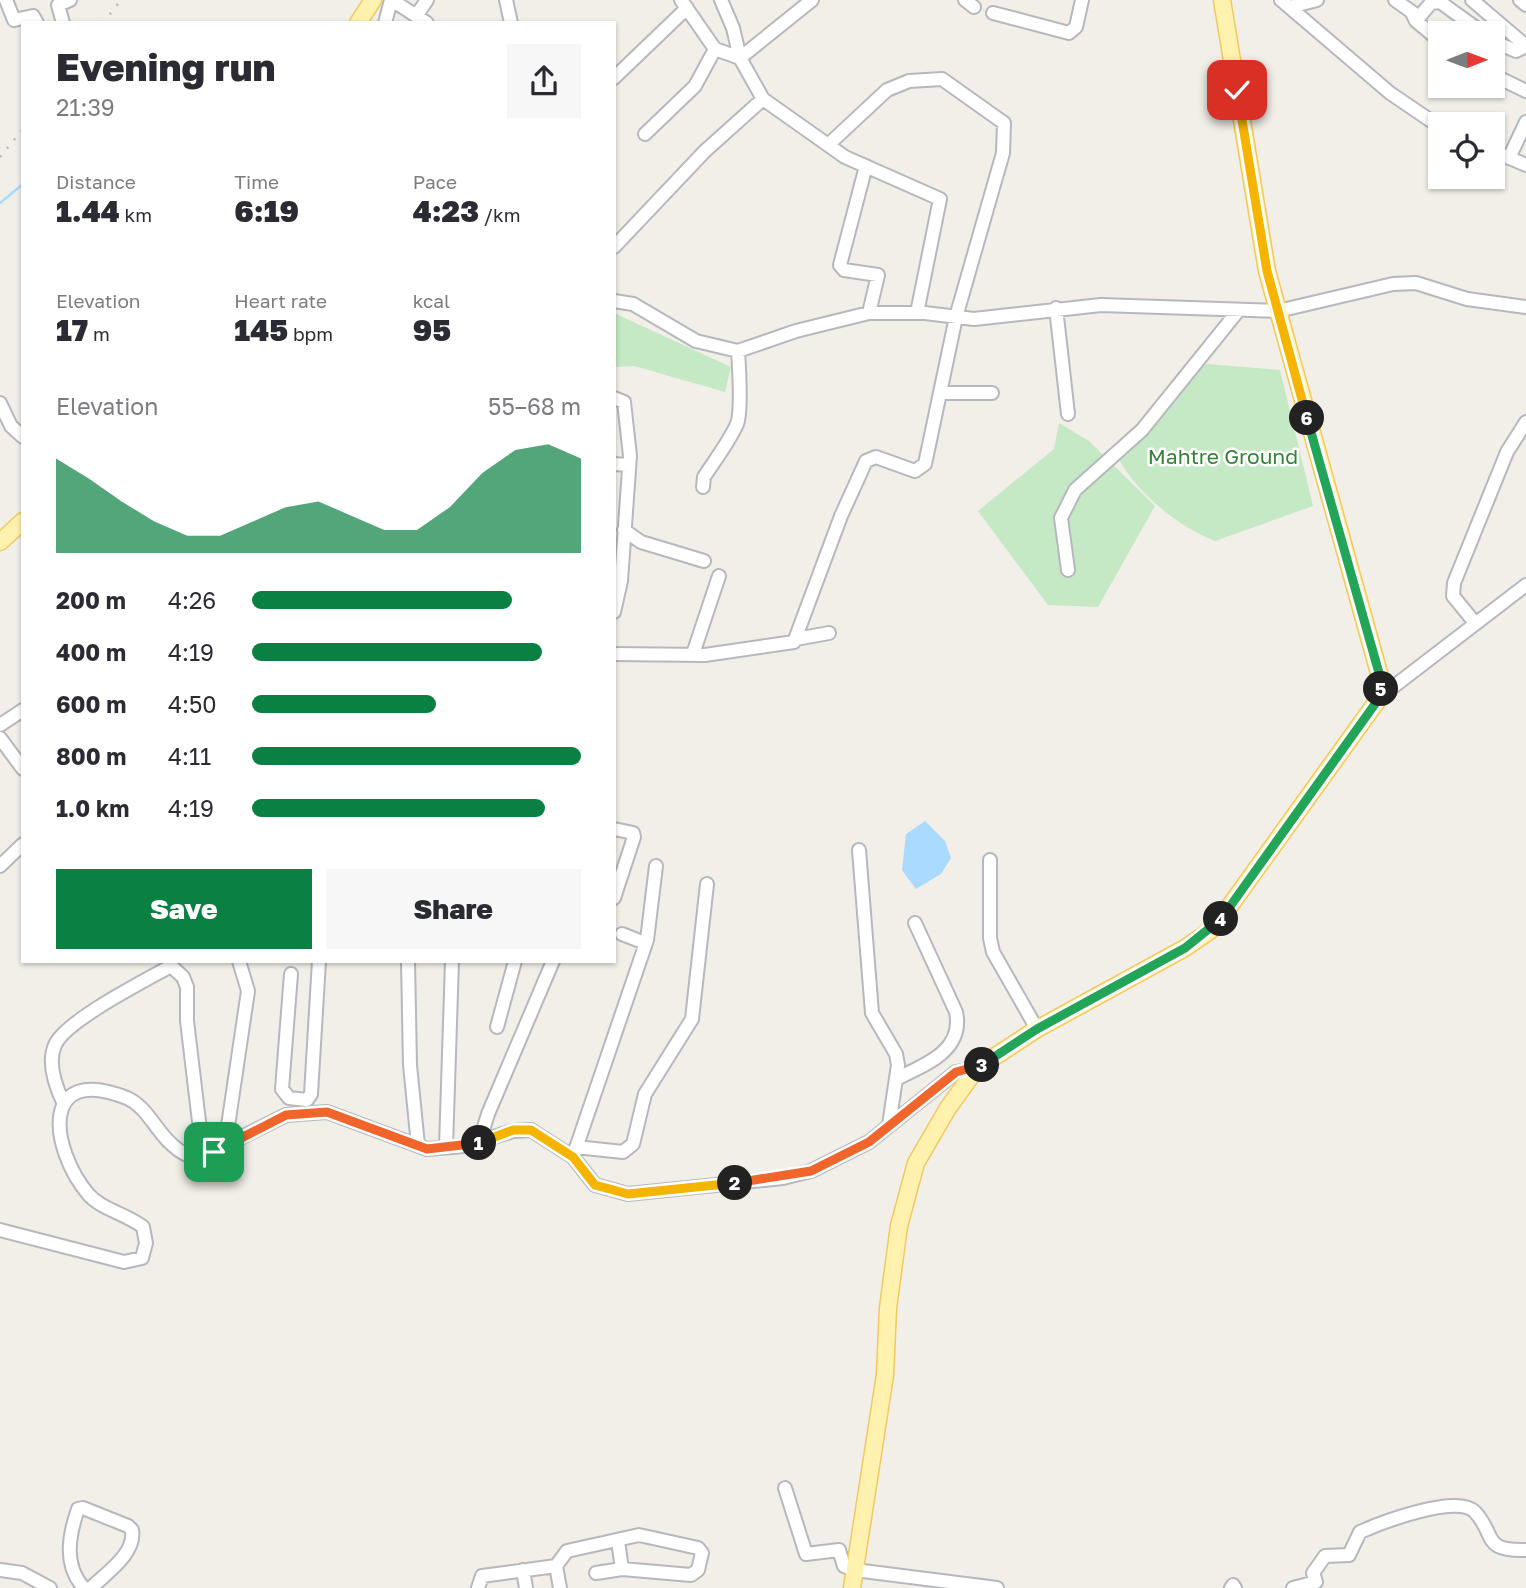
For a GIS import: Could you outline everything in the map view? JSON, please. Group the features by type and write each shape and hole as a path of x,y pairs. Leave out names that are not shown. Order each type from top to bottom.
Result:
{"main road":[{"path":"346,21 360,0"},
{"path":"359,21 373,0"},
{"path":"852,1588 885,1375 888,1308 899,1226 916,1163 948,1108 977,1068 1037,1029 1185,948 1214,928 1380,697 1379,673 1267,271 1222,0"},
{"path":"0,542 21,523"},
{"path":"0,554 21,537"}],"street":[{"path":"6,0 14,20 33,16 36,21"},
{"path":"62,21 58,5 70,0"},
{"path":"386,21 392,0 422,19 428,0"},
{"path":"506,0 511,21"},
{"path":"721,0 733,28 740,58 763,99 828,145 866,166 940,199 917,313"},
{"path":"740,58 812,0"},
{"path":"993,13 1069,33 1076,27 1082,0"},
{"path":"1285,3 1317,0"},
{"path":"1395,0 1428,31"},
{"path":"1472,0 1525,49"},
{"path":"1520,0 1526,5"},
{"path":"1413,15 1422,15 1435,1 1465,21"},
{"path":"1285,3 1390,93 1428,119"},
{"path":"616,76 684,4 715,49 740,58"},
{"path":"1505,43 1525,49"},
{"path":"645,134 695,86 715,49"},
{"path":"796,639 841,516 866,461 873,456 915,471 925,464 956,317 1003,153 1005,131 1003,119 942,79 909,81 887,90 828,145"},
{"path":"1505,81 1526,91"},
{"path":"616,245 705,151 763,99"},
{"path":"1509,158 1523,138 1526,122"},
{"path":"1505,156 1526,165"},
{"path":"866,166 840,264 844,270 878,275 869,313"},
{"path":"616,301 633,304 696,341 738,351 796,331 869,313 917,313 974,319 1101,305 1278,312 1405,284 1435,287 1468,299 1526,307"},
{"path":"1056,308 1068,414"},
{"path":"1068,570 1061,518 1075,490 1142,430 1238,311"},
{"path":"703,487 704,477 737,423 737,386 741,376 738,351"},
{"path":"940,393 992,393"},
{"path":"616,399 624,402 628,465 621,581 616,603"},
{"path":"0,403 11,426 21,435"},
{"path":"1475,622 1453,596 1454,583 1503,461 1526,422"},
{"path":"616,464 628,465"},
{"path":"624,530 641,542 705,561"},
{"path":"693,654 719,576"},
{"path":"1380,697 1526,585"},
{"path":"616,654 693,654 790,643 796,639 829,633"},
{"path":"0,725 21,711"},
{"path":"0,738 21,766"},
{"path":"616,830 634,837 616,892"},
{"path":"0,866 21,846"},
{"path":"859,850 865,896 869,997 872,1013 896,1054 898,1078 889,1125"},
{"path":"990,860 990,938 993,952 1037,1029"},
{"path":"656,866 646,943 575,1152 595,1185 628,1194 783,1178 811,1171 869,1142 956,1072 977,1068"},
{"path":"0,1230 124,1262 142,1258 146,1243 143,1227 90,1196 77,1177 61,1131 60,1113 63,1102 72,1094 91,1089 128,1099 139,1105 164,1141 189,1156 203,1155 225,1146 286,1115 327,1112 418,1146 446,1147 479,1143 513,1130 531,1130 575,1152 622,1152 633,1144 645,1094 692,1019 708,884"},
{"path":"898,1078 933,1062 956,1037 959,1024 915,923"},
{"path":"622,934 646,943"},
{"path":"63,1102 54,1075 52,1055 56,1041 93,1011 172,963"},
{"path":"175,963 187,988 187,1021 203,1155"},
{"path":"225,1146 248,991 240,963"},
{"path":"291,974 282,1089 289,1098 307,1100 311,1094 319,963"},
{"path":"408,963 410,1065 418,1146"},
{"path":"446,1147 452,963"},
{"path":"497,1027 514,963"},
{"path":"479,1143 488,1114 552,963"},
{"path":"785,1488 806,1554 839,1550 844,1566 855,1570 997,1588"},
{"path":"1293,1588 1316,1582 1313,1573 1325,1556 1349,1555 1360,1532 1382,1522 1445,1507 1461,1505 1475,1512 1488,1538 1505,1550 1526,1550"},
{"path":"84,1588 76,1580 69,1557 72,1526 78,1509 83,1508 128,1526 134,1539 128,1552 91,1588"},
{"path":"560,1588 556,1566 567,1551 644,1535 698,1548 702,1552 698,1570 691,1575 622,1569 596,1573"},
{"path":"618,1541 622,1569"},
{"path":"478,1588 482,1576 556,1566"},
{"path":"0,1570 22,1573 50,1588"},
{"path":"523,1570 526,1588"}],"green space":[{"path":"616,314 731,367 725,392 634,366 616,367"},
{"name":"Mahtre Ground","path":"1206,364 1280,370 1313,506 1215,541 1173,518 1147,496 1126,471 1118,458"},
{"path":"1059,423 1089,441 1155,506 1098,607 1048,605 978,511 1054,449"}],"water":[{"path":"925,821 945,841 951,858 941,874 916,889 902,870 906,834"}],"waterway":[{"path":"0,203 21,186"}],"railway":[{"path":"105,21 121,0"},
{"path":"0,157 21,131"}],"route":[{"path":"214,1152 286,1115 327,1112 427,1149 464,1146 513,1130 531,1130 573,1157 595,1185 628,1194 783,1178 811,1171 869,1142 956,1072 977,1068 1037,1029 1185,948 1214,928 1345,749 1380,697 1381,683 1267,271 1237,90"}]}
